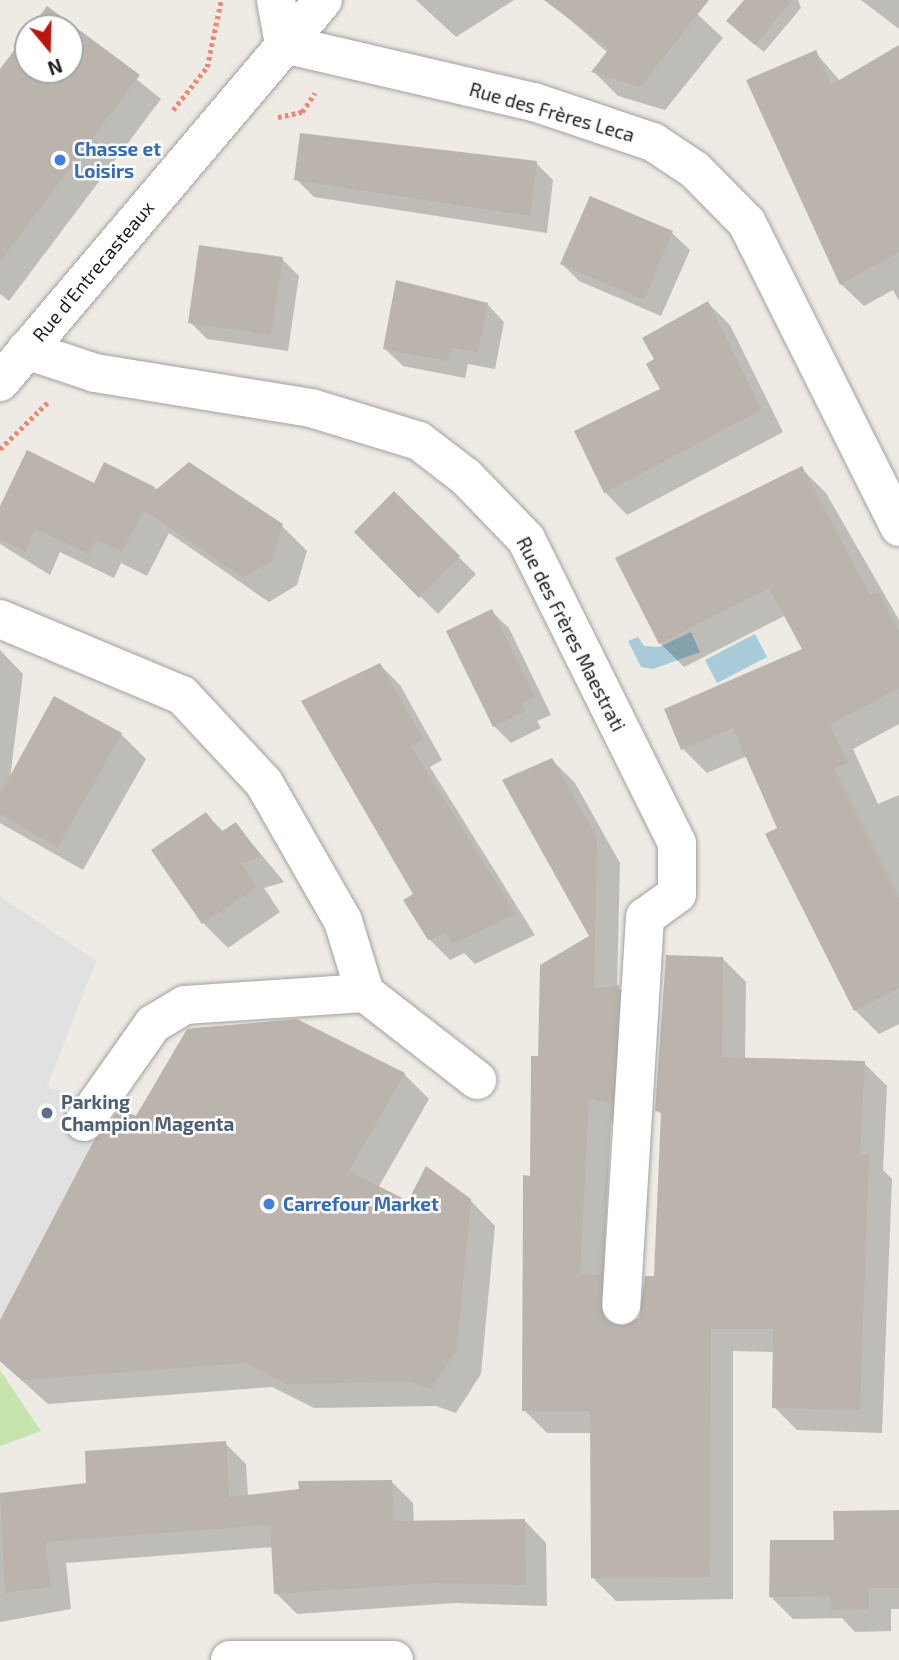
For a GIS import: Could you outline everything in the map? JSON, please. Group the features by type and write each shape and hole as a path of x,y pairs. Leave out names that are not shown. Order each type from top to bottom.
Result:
{"street":[{"path":"276,0 284,44"},
{"name":"Rue d'Entrecasteaux","path":"0,382 323,0"},
{"name":"Rue des Frères Leca","path":"284,44 534,102 653,142 695,170 747,223 899,527"},
{"name":"Rue des Frères Maestrati","path":"26,350 94,373 311,408 419,441 467,477 526,540 677,844 677,894 645,917 621,1305"},
{"path":"0,619 182,695 264,783 343,921 365,993 477,1080"},
{"path":"84,1122 153,1024 186,1005 365,993"},
{"path":"230,1660 394,1660"}],"path":[{"path":"164,122 207,68 221,0"}],"green space":[{"path":"0,1370 41,1431 0,1446"}],"shaded area":[{"name":"Parking Champion Magenta","path":"0,896 96,961 47,1087 88,1099 101,1126 0,1320"}],"water":[{"path":"691,632 700,652 653,669 641,667 628,641 638,637 644,646 659,647"},
{"path":"755,634 767,657 717,683 705,660"}],"building":[{"path":"544,0 709,0 640,87 591,72 609,49"},
{"path":"744,0 792,0 755,45 726,21"},
{"path":"47,6 58,14 41,14"},
{"path":"84,33 140,75 0,262 0,69 14,50 14,84 84,84"},
{"path":"899,45 899,252 840,285 746,80 816,50 831,85"},
{"path":"300,133 537,161 530,216 294,180"},
{"path":"590,196 673,231 644,300 560,264"},
{"path":"199,245 283,257 271,335 188,323"},
{"path":"396,280 488,303 478,352 451,348 448,361 383,349"},
{"path":"708,301 761,410 604,493 574,431 660,389 646,364 654,359 642,338"},
{"path":"27,450 94,483 104,462 155,487 151,494 189,462 283,524 272,560 243,578 144,510 122,552 96,540 89,554 35,529 25,552 0,539 0,506"},
{"path":"802,466 870,595 878,591 899,632 899,688 830,725 848,763 834,769 899,899 899,988 854,1011 765,834 777,828 733,728 681,750 664,709 802,649 769,588 659,644 615,558"},
{"path":"394,491 460,556 419,598 354,532"},
{"path":"492,609 535,697 521,703 525,711 493,727 446,631"},
{"path":"380,663 423,739 411,746 516,914 453,944 445,933 428,940 403,900 413,894 301,701"},
{"path":"54,696 122,733 58,847 0,814 0,794"},
{"path":"552,758 597,838 594,989 619,985 612,1103 589,1099 580,1274 601,1275 599,1304 608,1323 620,1327 639,1318 645,1276 654,1276 661,1112 655,1111 666,955 723,957 722,1057 865,1061 860,1155 869,1154 860,1410 772,1408 773,1329 711,1329 710,1577 591,1578 590,1411 522,1411 523,1175 530,1176 531,1056 538,1056 540,965 589,936 502,780"},
{"path":"206,812 221,832 236,822 261,857 241,863 257,887 202,924 151,850"},
{"name":"Carrefour Market","path":"297,1019 405,1073 349,1171 408,1201 426,1166 471,1199 457,1349 431,1389 409,1382 287,1384 246,1363 22,1380 0,1361 0,1320 93,1142 120,1109 136,1116 187,1029"},
{"path":"226,1441 229,1497 299,1489 298,1481 392,1480 394,1521 525,1519 526,1585 432,1583 274,1594 270,1525 45,1542 51,1587 5,1593 0,1493 86,1483 85,1451"},
{"path":"899,1510 899,1588 869,1588 869,1609 831,1610 830,1596 769,1597 770,1540 834,1540 833,1511"}],"place":[{"name":"Chasse et Loisirs","path":"60,160"},
{"name":"Parking Champion Magenta","path":"47,1113"},
{"name":"Carrefour Market","path":"269,1204"}]}
